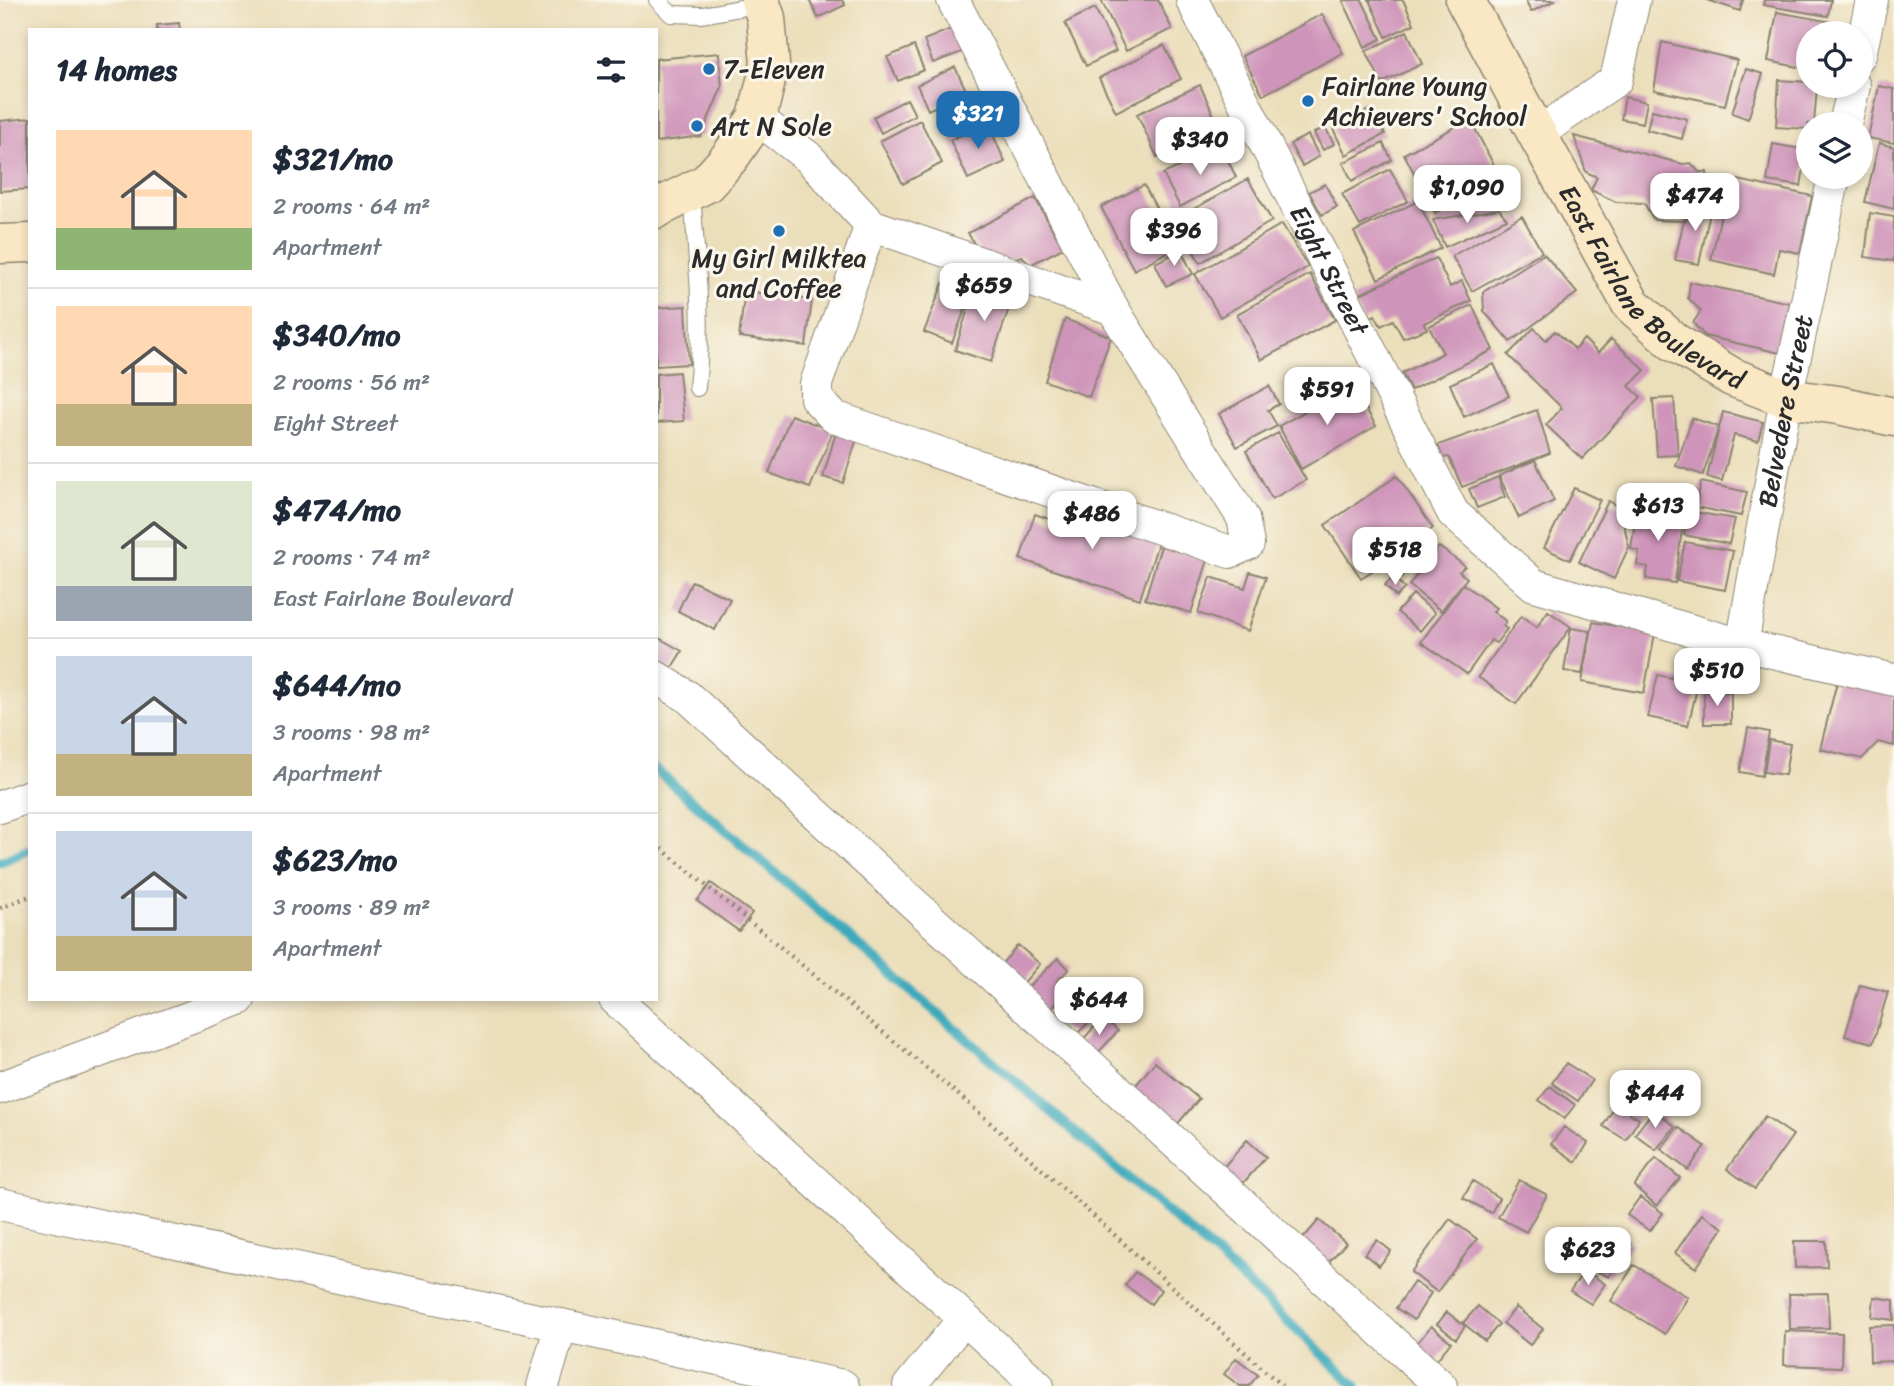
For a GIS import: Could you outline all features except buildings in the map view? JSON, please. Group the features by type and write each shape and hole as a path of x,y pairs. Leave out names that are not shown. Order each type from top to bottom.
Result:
{"street":[{"path":"871,225 816,384 816,398 834,417 1230,552 1248,544 1243,518 1113,309 953,0"},
{"name":"Eight Street","path":"1192,0 1453,513 1534,584 1742,645 1894,680"},
{"name":"East Fairlane Boulevard","path":"1465,0 1631,304 1674,342 1731,377 1786,398 1838,405 1894,417"},
{"path":"1537,134 1616,80 1634,0"},
{"path":"1867,21 1872,0"},
{"path":"658,208 708,183 757,118 770,64 766,18 761,2"},
{"path":"757,118 808,157 871,225 1113,309"},
{"name":"Belvedere Street","path":"1742,645 1786,398 1831,189"},
{"path":"0,244 28,243"},
{"path":"658,678 688,698 708,716 1441,1386"},
{"path":"0,807 28,797"},
{"path":"0,1088 234,1001"},
{"path":"617,1001 1038,1386"},
{"path":"0,1204 844,1386"},
{"path":"909,1386 964,1319"},
{"path":"543,1386 561,1325"}],"lane":[{"path":"657,0 671,14 702,15 761,2"},
{"path":"692,191 700,323 698,388"}],"path":[{"path":"658,846 966,1101 1282,1386"},
{"path":"0,908 28,897"}],"waterway":[{"path":"658,772 1218,1256 1356,1386"},
{"path":"0,862 28,850"}],"place":[{"name":"7-Eleven","path":"709,69"},
{"name":"Fairlane Young Achievers' School","path":"1308,101"},
{"name":"Art N Sole","path":"697,126"},
{"name":"My Girl Milktea and Coffee","path":"779,231"}]}
